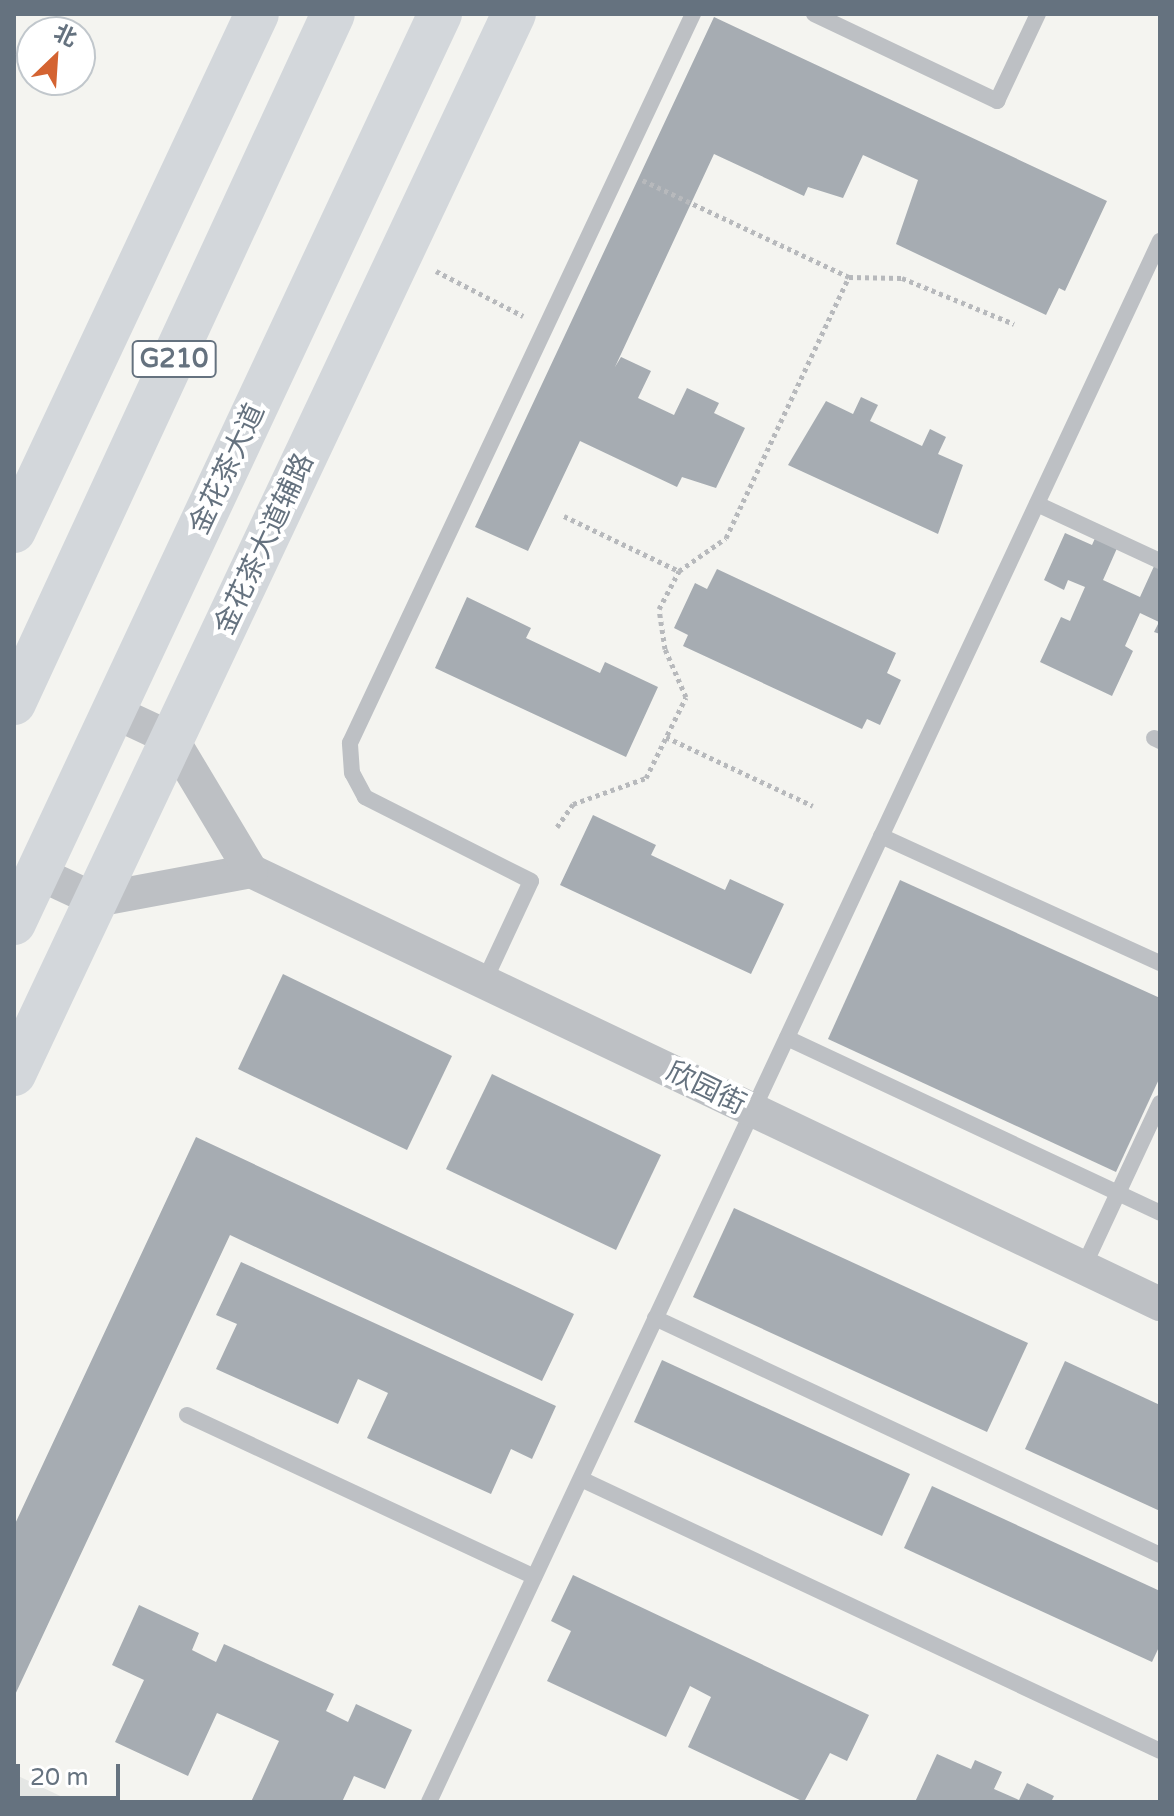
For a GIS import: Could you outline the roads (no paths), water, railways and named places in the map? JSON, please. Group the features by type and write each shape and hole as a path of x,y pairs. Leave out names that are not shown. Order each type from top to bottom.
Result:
{"main road":[{"path":"14,531 257,14"},
{"name":"金花茶大道","path":"14,923 440,14"},
{"path":"404,92 462,14"},
{"name":"金花茶大道辅路","path":"14,1074 514,14"},
{"name":"G210","path":"14,703 330,18"}],"street":[{"path":"38,873 96,900 251,871 172,739 114,712"},
{"name":"欣园街","path":"251,871 1160,1304"}],"lane":[{"path":"484,982 531,881 365,797 352,773 350,743 693,14"},
{"path":"814,14 997,101 1038,14"},
{"path":"429,1802 1037,504 1154,269 1160,241"},
{"path":"1037,504 1160,561"},
{"path":"881,836 1160,963"},
{"path":"787,1038 1160,1213"},
{"path":"1083,1268 1160,1103"},
{"path":"655,1318 1160,1555"},
{"path":"187,1415 534,1577"},
{"path":"581,1479 1160,1751"}]}
